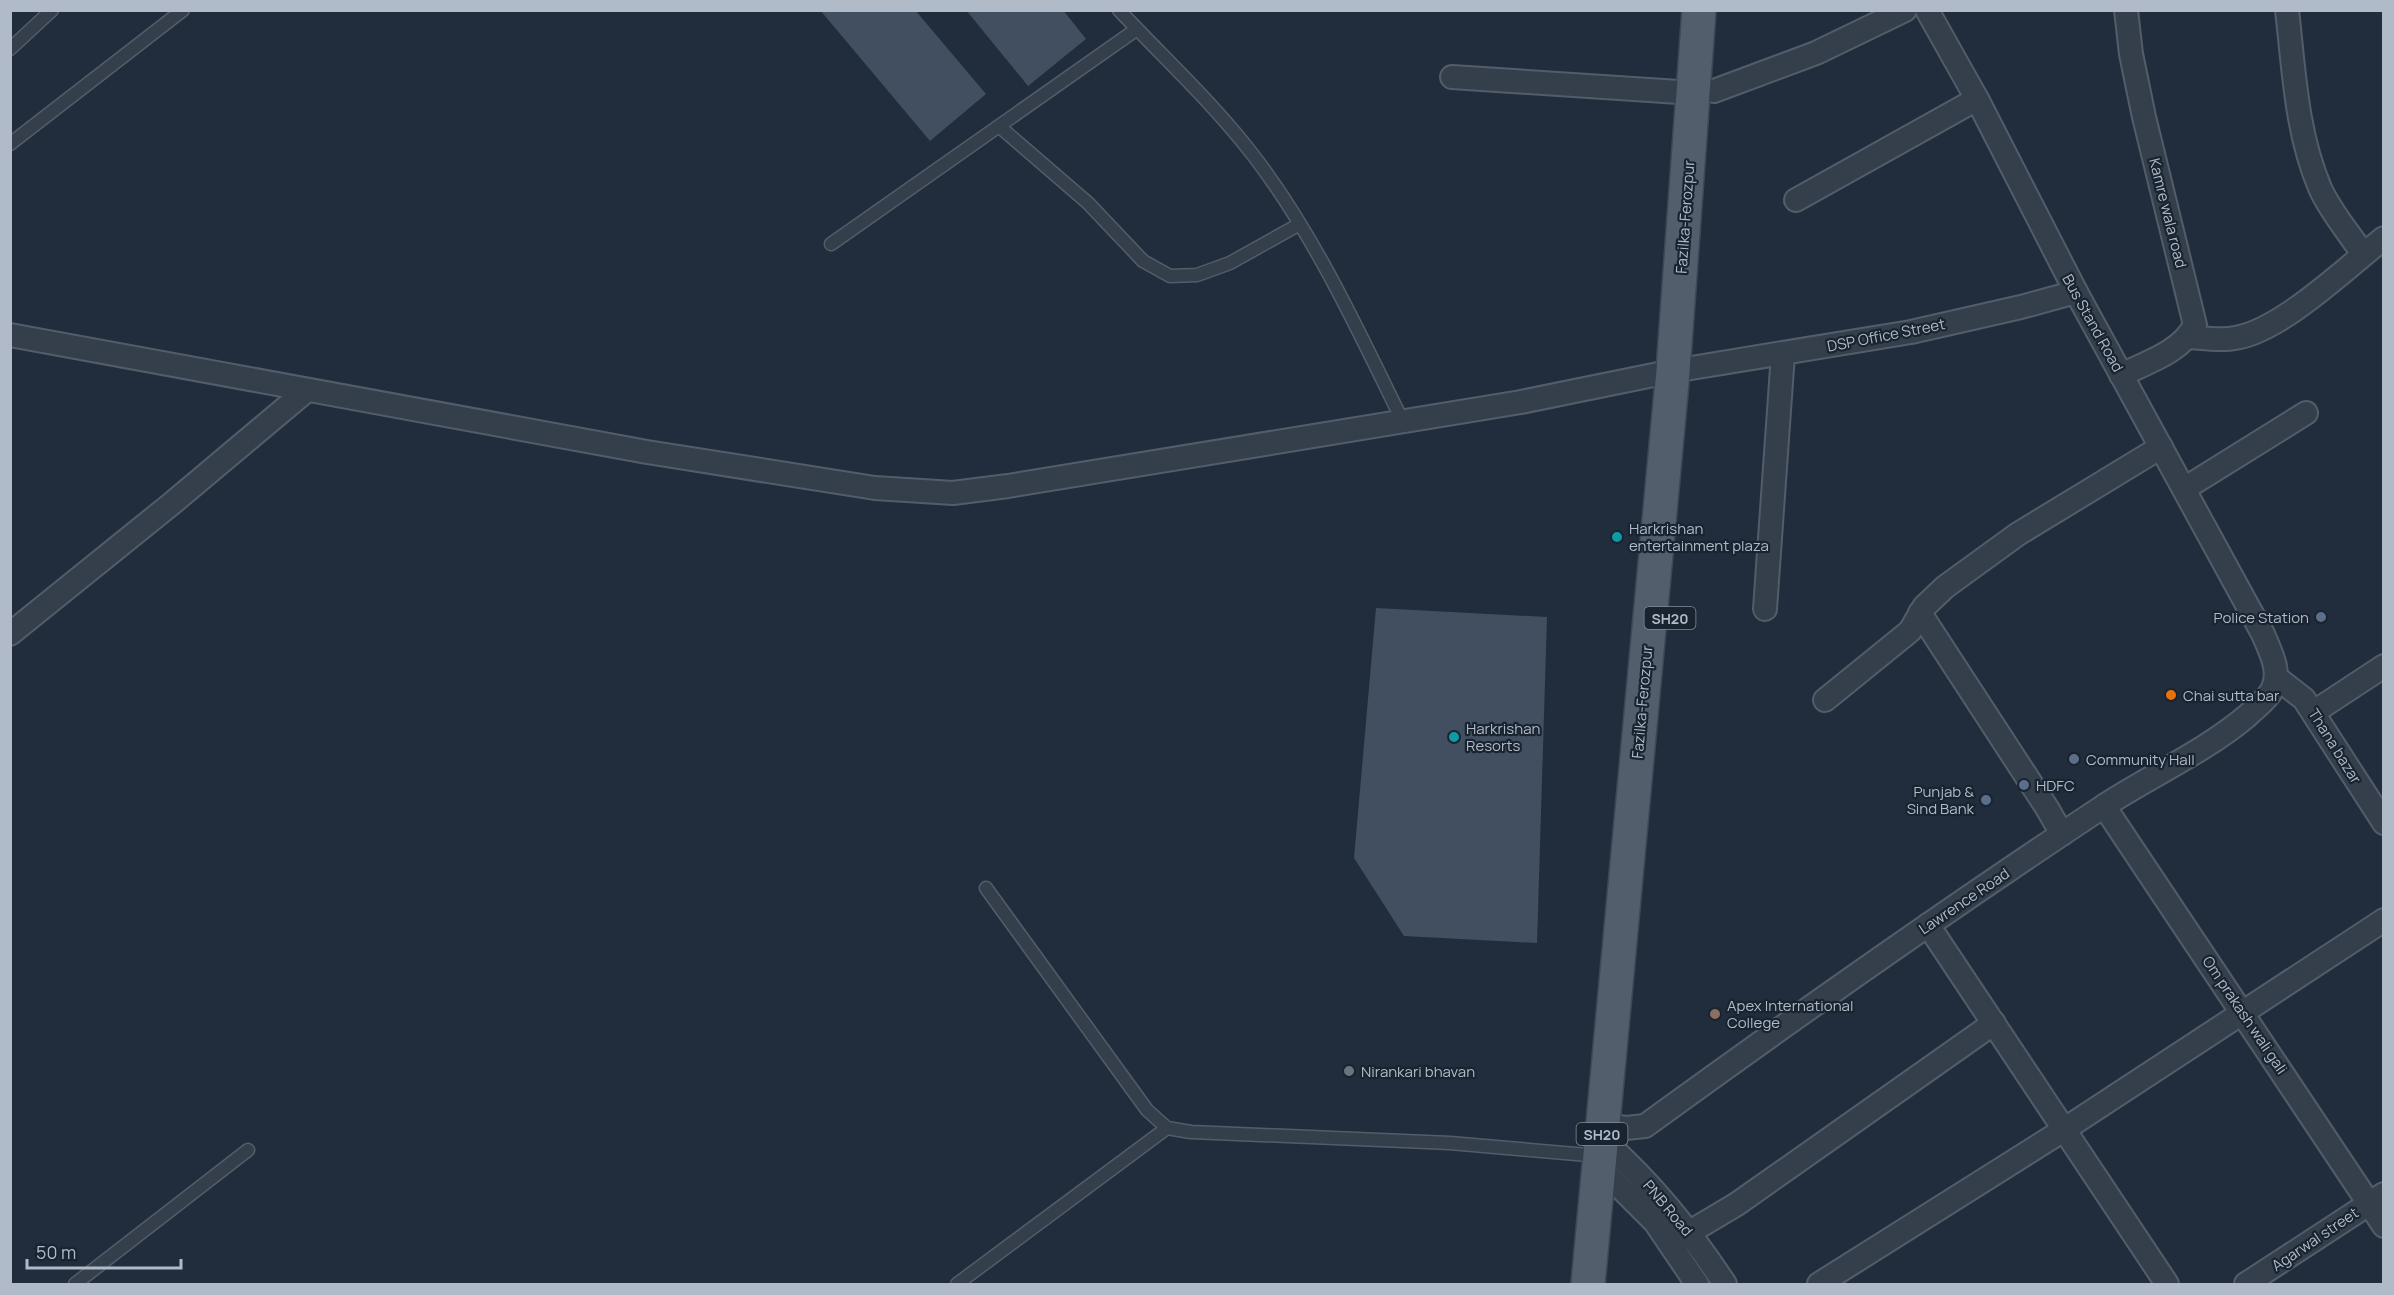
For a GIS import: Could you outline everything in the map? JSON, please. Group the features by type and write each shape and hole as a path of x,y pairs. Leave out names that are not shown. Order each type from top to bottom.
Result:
{"main road":[{"name":"Fazilka-Ferozpur","path":"1699,10 1704,92"},
{"name":"Fazilka-Ferozpur","path":"1588,1284 1610,1151 1655,769 1704,92 1719,10"},
{"name":"Fazilka-Ferozpur","path":"1610,1151 1611,1284"}],"street":[{"path":"1452,77 1704,92 1816,53 1905,10"},
{"name":"Bus Stand Road","path":"1927,10 1977,99 2076,292 2263,634 2274,662 2277,678"},
{"name":"Kamre wala road","path":"2126,10 2131,54 2144,117 2193,314 2195,325 2189,337"},
{"path":"2287,10 2300,127 2308,154 2321,190 2362,254"},
{"path":"1796,200 1977,99"},
{"path":"2121,375 2176,348 2189,337 2234,339 2259,332 2285,317 2384,238"},
{"name":"DSP Office Street","path":"10,335 647,452 875,488 953,493 1521,402 1684,370 1911,332 2021,308 2076,292"},
{"path":"1765,609 1783,354"},
{"path":"10,634 170,506 307,390"},
{"path":"2184,489 2306,413"},
{"path":"1825,700 1910,631 1920,613 1945,587 2018,534 2161,447"},
{"path":"1920,613 2048,808 2062,834"},
{"path":"2314,712 2384,666"},
{"name":"Lawrence Road","path":"1610,1151 1928,925 2104,806 2206,746 2260,704 2272,691 2277,678"},
{"name":"Thana bazar","path":"2277,678 2304,699 2314,712 2384,823"},
{"name":"Om prakash wali gali","path":"2104,806 2244,1013 2376,1198 2384,1226"},
{"path":"1819,1284 2065,1129 2384,920"},
{"path":"1928,925 2167,1284"},
{"path":"1672,1247 1690,1232 1737,1204 1994,1023"},
{"name":"PNB Road","path":"1610,1151 1656,1191 1690,1232 1725,1284"},
{"name":"PNB Road","path":"1610,1151 1697,1284"},
{"name":"Agarwal street","path":"2246,1284 2376,1198"}],"lane":[{"path":"10,49 52,10"},
{"path":"10,144 183,10"},
{"path":"1119,10 1213,109 1252,155 1299,225 1346,305 1403,422"},
{"path":"831,244 1137,29"},
{"path":"1000,127 1088,203 1143,261 1170,276 1197,275 1230,263 1299,225"},
{"path":"986,888 1148,1110 1167,1128 1191,1132 1610,1151"},
{"path":"957,1284 1167,1128"},
{"path":"75,1284 248,1150"}],"building":[{"path":"820,10 915,10 986,94 930,141"},
{"path":"966,10 1063,10 1086,39 1028,86"},
{"name":"Harkrishan Resorts","path":"1376,608 1547,617 1537,943 1404,936 1354,858"}],"place":[{"name":"Harkrishan entertainment plaza","path":"1617,537"},
{"name":"Police Station","path":"2321,617"},
{"name":"Chai sutta bar","path":"2171,695"},
{"name":"Harkrishan Resorts","path":"1454,737"},
{"name":"Community Hall","path":"2074,759"},
{"name":"HDFC","path":"2024,785"},
{"name":"Punjab & Sind Bank","path":"1986,800"},
{"name":"Apex International College","path":"1715,1014"},
{"name":"Nirankari bhavan","path":"1349,1071"}]}
